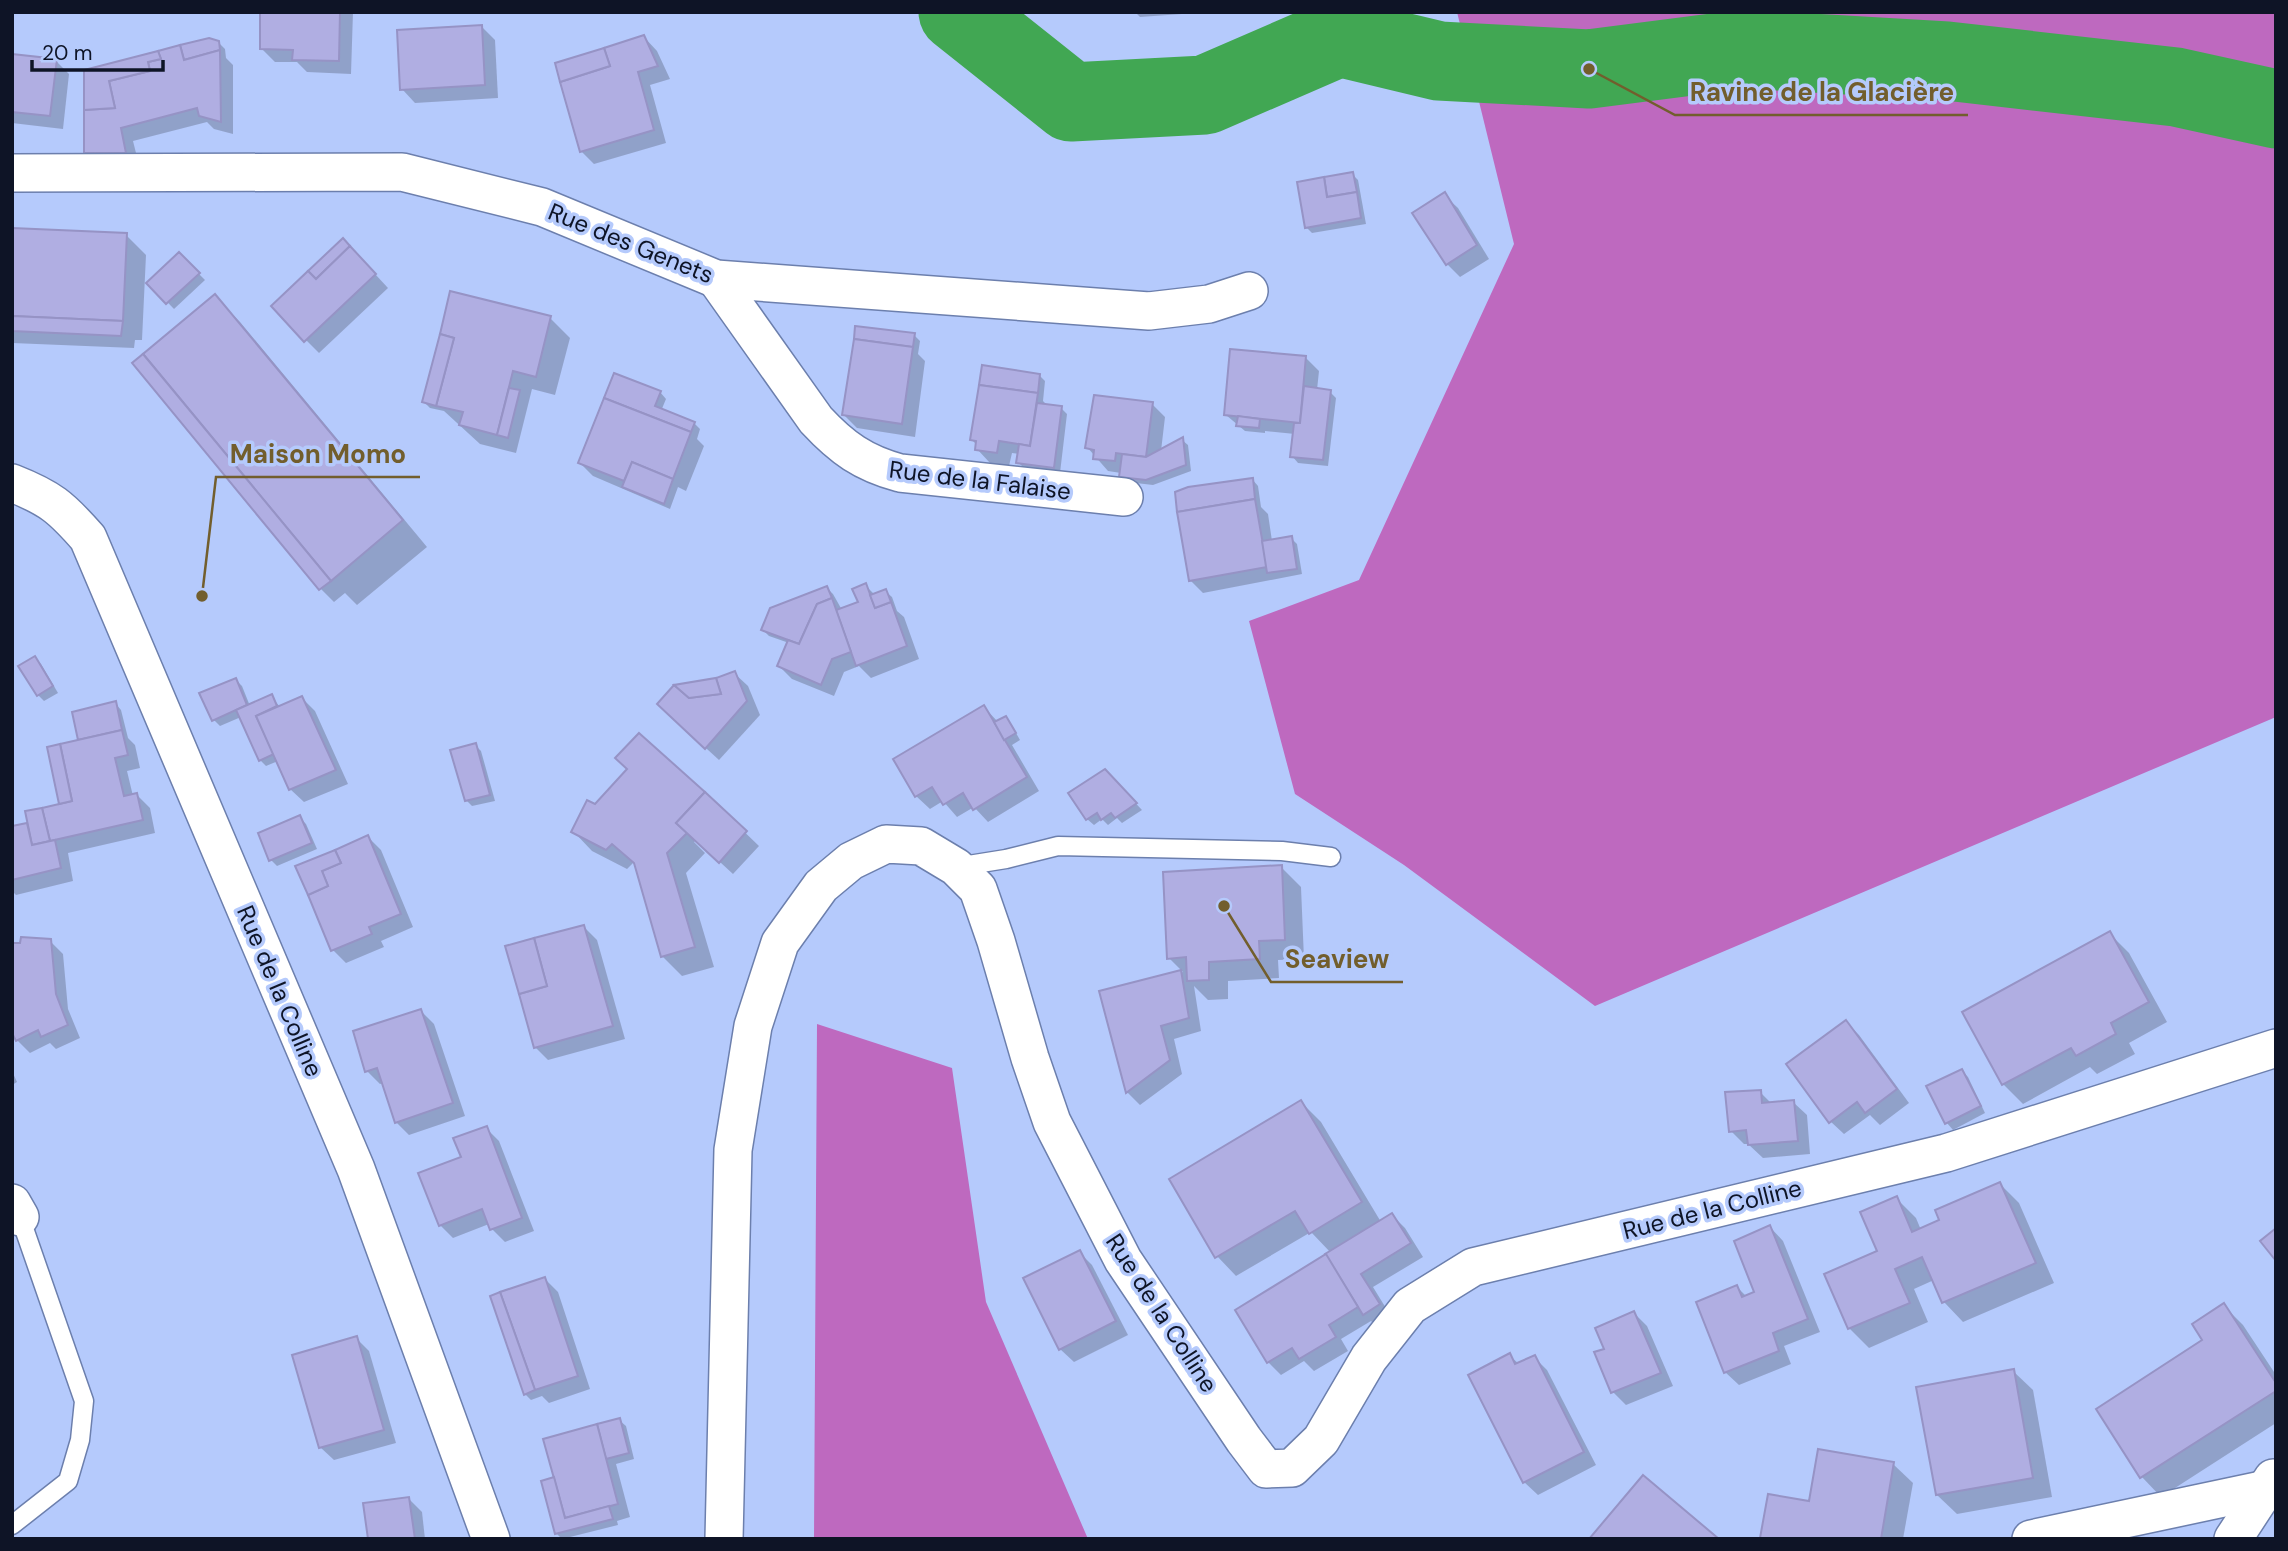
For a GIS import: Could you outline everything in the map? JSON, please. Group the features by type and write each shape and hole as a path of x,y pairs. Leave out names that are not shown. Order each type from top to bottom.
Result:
{"street":[{"name":"Rue des Genets","path":"12,173 402,172 542,207 716,279 1149,311 1209,304 1249,290"},
{"name":"Rue de la Falaise","path":"716,279 816,420 834,440 876,466 900,472 1124,497"},
{"name":"Rue de la Colline","path":"12,483 43,496 66,512 88,538 356,1169 491,1539"},
{"name":"Rue de la Colline","path":"724,1539 733,1150 753,1026 780,943 821,886 850,861 886,844 922,846 956,867 978,889 1052,1122 1123,1260 1266,1469 1292,1468 1321,1440 1369,1358 1410,1306 1473,1267 1946,1153 2276,1048"},
{"path":"2031,1539 2271,1482"},
{"path":"2234,1539 2271,1482"}],"lane":[{"path":"956,867 1006,859 1058,846 1282,851 1331,857"},
{"path":"12,1525 68,1481 80,1440 84,1401 16,1210"}],"shaded area":[{"path":"1457,12 2276,12 2276,717 1595,1006 1404,865 1295,794 1249,621 1359,580 1514,244"},
{"path":"817,1024 952,1068 986,1302 1088,1539 814,1539"}],"building":[{"path":"260,12 340,12 339,61 292,60 293,50 260,49"},
{"path":"482,25 485,85 400,90 397,30"},
{"path":"644,35 658,66 638,72 654,130 580,152 560,82 610,66 604,48"},
{"path":"209,38 219,41 220,50 184,60 180,45"},
{"path":"180,45 184,60 220,50 221,122 199,116 197,108 121,128 126,153 84,153 84,110 115,108 109,81 150,71 148,62 161,59 158,51"},
{"path":"604,48 610,66 560,82 555,63"},
{"path":"158,51 161,59 148,62 150,71 109,81 115,108 84,110 84,70"},
{"path":"12,54 57,59 50,116 12,112"},
{"path":"1353,172 1357,192 1327,197 1324,177"},
{"path":"1324,177 1327,197 1357,192 1361,218 1305,228 1297,182"},
{"path":"1445,192 1477,245 1446,265 1412,213"},
{"path":"12,228 127,233 123,321 12,316"},
{"path":"343,238 350,246 316,279 308,271"},
{"path":"350,246 376,274 304,342 271,306 308,271 316,279"},
{"path":"179,252 200,273 166,304 146,283"},
{"path":"450,291 551,316 536,377 513,371 497,435 459,425 463,412 436,406 454,338 440,334"},
{"path":"215,294 403,520 331,581 143,354"},
{"path":"12,316 123,321 121,336 12,331"},
{"path":"855,326 915,333 913,347 854,339"},
{"path":"440,334 454,338 436,406 422,402"},
{"path":"854,339 913,347 902,424 842,415"},
{"path":"1230,349 1306,356 1300,423 1224,415"},
{"path":"143,354 331,581 319,590 132,363"},
{"path":"982,365 1040,374 1038,393 979,385"},
{"path":"614,373 661,391 655,406 695,422 691,432 604,398"},
{"path":"979,385 1038,393 1030,446 999,441 997,453 975,450 976,441 970,440"},
{"path":"1304,386 1331,390 1323,460 1290,457 1294,423 1300,423"},
{"path":"509,388 520,390 508,438 497,435"},
{"path":"1094,395 1153,402 1146,457 1116,453 1115,461 1093,459 1094,450 1085,448"},
{"path":"604,398 691,432 673,479 632,462 624,481 578,463"},
{"path":"1037,403 1062,406 1054,468 1016,463 1019,444 1030,446"},
{"path":"1238,416 1260,419 1259,428 1236,426"},
{"path":"1183,437 1186,465 1146,480 1119,477 1122,454 1146,457"},
{"path":"632,462 673,479 664,504 622,487"},
{"path":"1253,478 1255,499 1177,512 1175,492 1188,487"},
{"path":"1255,499 1267,567 1189,581 1177,512"},
{"path":"1292,536 1297,569 1267,573 1262,541"},
{"path":"866,583 875,608 891,602 907,646 856,666 836,610 858,602 852,589"},
{"path":"827,586 832,598 817,604 799,644 761,630 770,608"},
{"path":"886,589 891,602 875,608 870,595"},
{"path":"832,598 851,652 832,659 821,685 777,666 788,640 799,644 817,604"},
{"path":"35,656 53,686 37,696 18,666"},
{"path":"735,671 747,701 705,749 657,704 674,685 689,698 721,694 716,678"},
{"path":"236,678 247,705 212,721 199,693"},
{"path":"716,678 721,694 689,698 674,685"},
{"path":"272,694 277,706 256,716 274,754 259,761 236,710"},
{"path":"302,696 336,770 289,790 256,716"},
{"path":"116,701 122,730 78,740 72,712"},
{"path":"984,705 1027,777 973,810 963,793 943,805 932,787 915,797 893,759"},
{"path":"1006,716 1016,733 1004,740 994,722"},
{"path":"122,730 128,755 115,758 124,796 137,793 143,820 50,841 42,808 72,801 60,744"},
{"path":"639,733 705,792 676,823 687,833 667,853 695,947 661,957 634,863 612,844 606,850 571,832 587,800 595,804 627,769 615,758"},
{"path":"476,743 490,795 465,801 450,750"},
{"path":"60,744 72,801 59,804 47,747"},
{"path":"1105,769 1137,803 1115,818 1111,813 1101,820 1097,813 1086,820 1068,793"},
{"path":"705,792 747,831 719,863 676,823"},
{"path":"42,808 50,841 32,845 25,811"},
{"path":"300,815 312,843 269,861 258,833"},
{"path":"27,823 32,845 55,840 61,868 12,880 12,826"},
{"path":"368,835 401,914 369,927 372,934 331,951 308,895 328,886 322,871 341,863 335,850"},
{"path":"335,850 341,863 322,871 328,886 308,895 295,866"},
{"path":"1282,865 1285,940 1259,941 1260,959 1209,962 1209,980 1187,981 1186,957 1167,959 1163,872"},
{"path":"584,925 613,1026 534,1048 519,994 547,986 534,938"},
{"path":"2110,931 2149,1002 2111,1023 2116,1034 2076,1056 2071,1048 2002,1085 1962,1012"},
{"path":"21,937 51,939 56,994 68,1025 41,1037 38,1030 16,1041 12,1033 12,943 20,943"},
{"path":"534,938 547,986 519,994 505,946"},
{"path":"1181,970 1189,1018 1161,1026 1170,1060 1126,1093 1099,991"},
{"path":"421,1009 453,1103 395,1123 377,1068 365,1072 353,1031"},
{"path":"1846,1020 1897,1089 1865,1113 1857,1102 1829,1123 1786,1064"},
{"path":"1962,1069 1981,1106 1945,1124 1926,1086"},
{"path":"1761,1090 1762,1103 1794,1100 1798,1141 1748,1145 1746,1130 1729,1132 1725,1092"},
{"path":"1301,1100 1362,1202 1309,1234 1295,1211 1215,1258 1169,1179"},
{"path":"487,1126 522,1218 490,1230 482,1209 439,1226 418,1173 461,1157 453,1138"},
{"path":"2000,1182 2036,1263 1942,1303 1922,1257 1895,1269 1910,1303 1848,1329 1824,1274 1877,1251 1860,1212 1897,1196 1912,1232 1939,1220 1935,1210"},
{"path":"1392,1213 1411,1243 1361,1274 1380,1304 1363,1315 1325,1254"},
{"path":"1770,1225 1808,1319 1773,1333 1779,1351 1724,1373 1696,1302 1737,1285 1742,1297 1754,1292 1734,1241"},
{"path":"2276,1228 2276,1261 2260,1241"},
{"path":"1080,1250 1116,1321 1059,1350 1023,1278"},
{"path":"1326,1254 1358,1307 1329,1325 1336,1337 1299,1359 1292,1348 1267,1363 1235,1310"},
{"path":"545,1277 578,1376 535,1390 500,1292"},
{"path":"500,1292 535,1390 524,1395 490,1296"},
{"path":"2224,1303 2276,1383 2276,1391 2140,1478 2096,1409 2202,1340 2192,1324"},
{"path":"1634,1311 1661,1373 1611,1393 1594,1352 1604,1349 1595,1328"},
{"path":"357,1336 384,1430 319,1448 292,1355"},
{"path":"1510,1353 1515,1364 1535,1355 1584,1452 1523,1483 1468,1375"},
{"path":"2014,1369 2033,1478 1936,1495 1916,1387"},
{"path":"620,1418 629,1453 606,1459 597,1424"},
{"path":"597,1424 618,1504 565,1518 543,1439"},
{"path":"1818,1449 1894,1462 1881,1539 1760,1538 1768,1494 1809,1501"},
{"path":"1643,1475 1719,1539 1589,1539"},
{"path":"554,1477 565,1518 609,1506 613,1519 555,1534 541,1481"},
{"path":"409,1497 415,1539 368,1539 363,1503"}],"waterway":[{"path":"958,12 1071,102 1205,95 1339,37 1439,61 1589,69 1745,49 1947,61 2176,87 2276,109"}],"place":[{"name":"Ravine de la Glacière","path":"1589,69"},
{"name":"Maison Momo","path":"202,596"},
{"name":"Seaview","path":"1224,906"}]}
